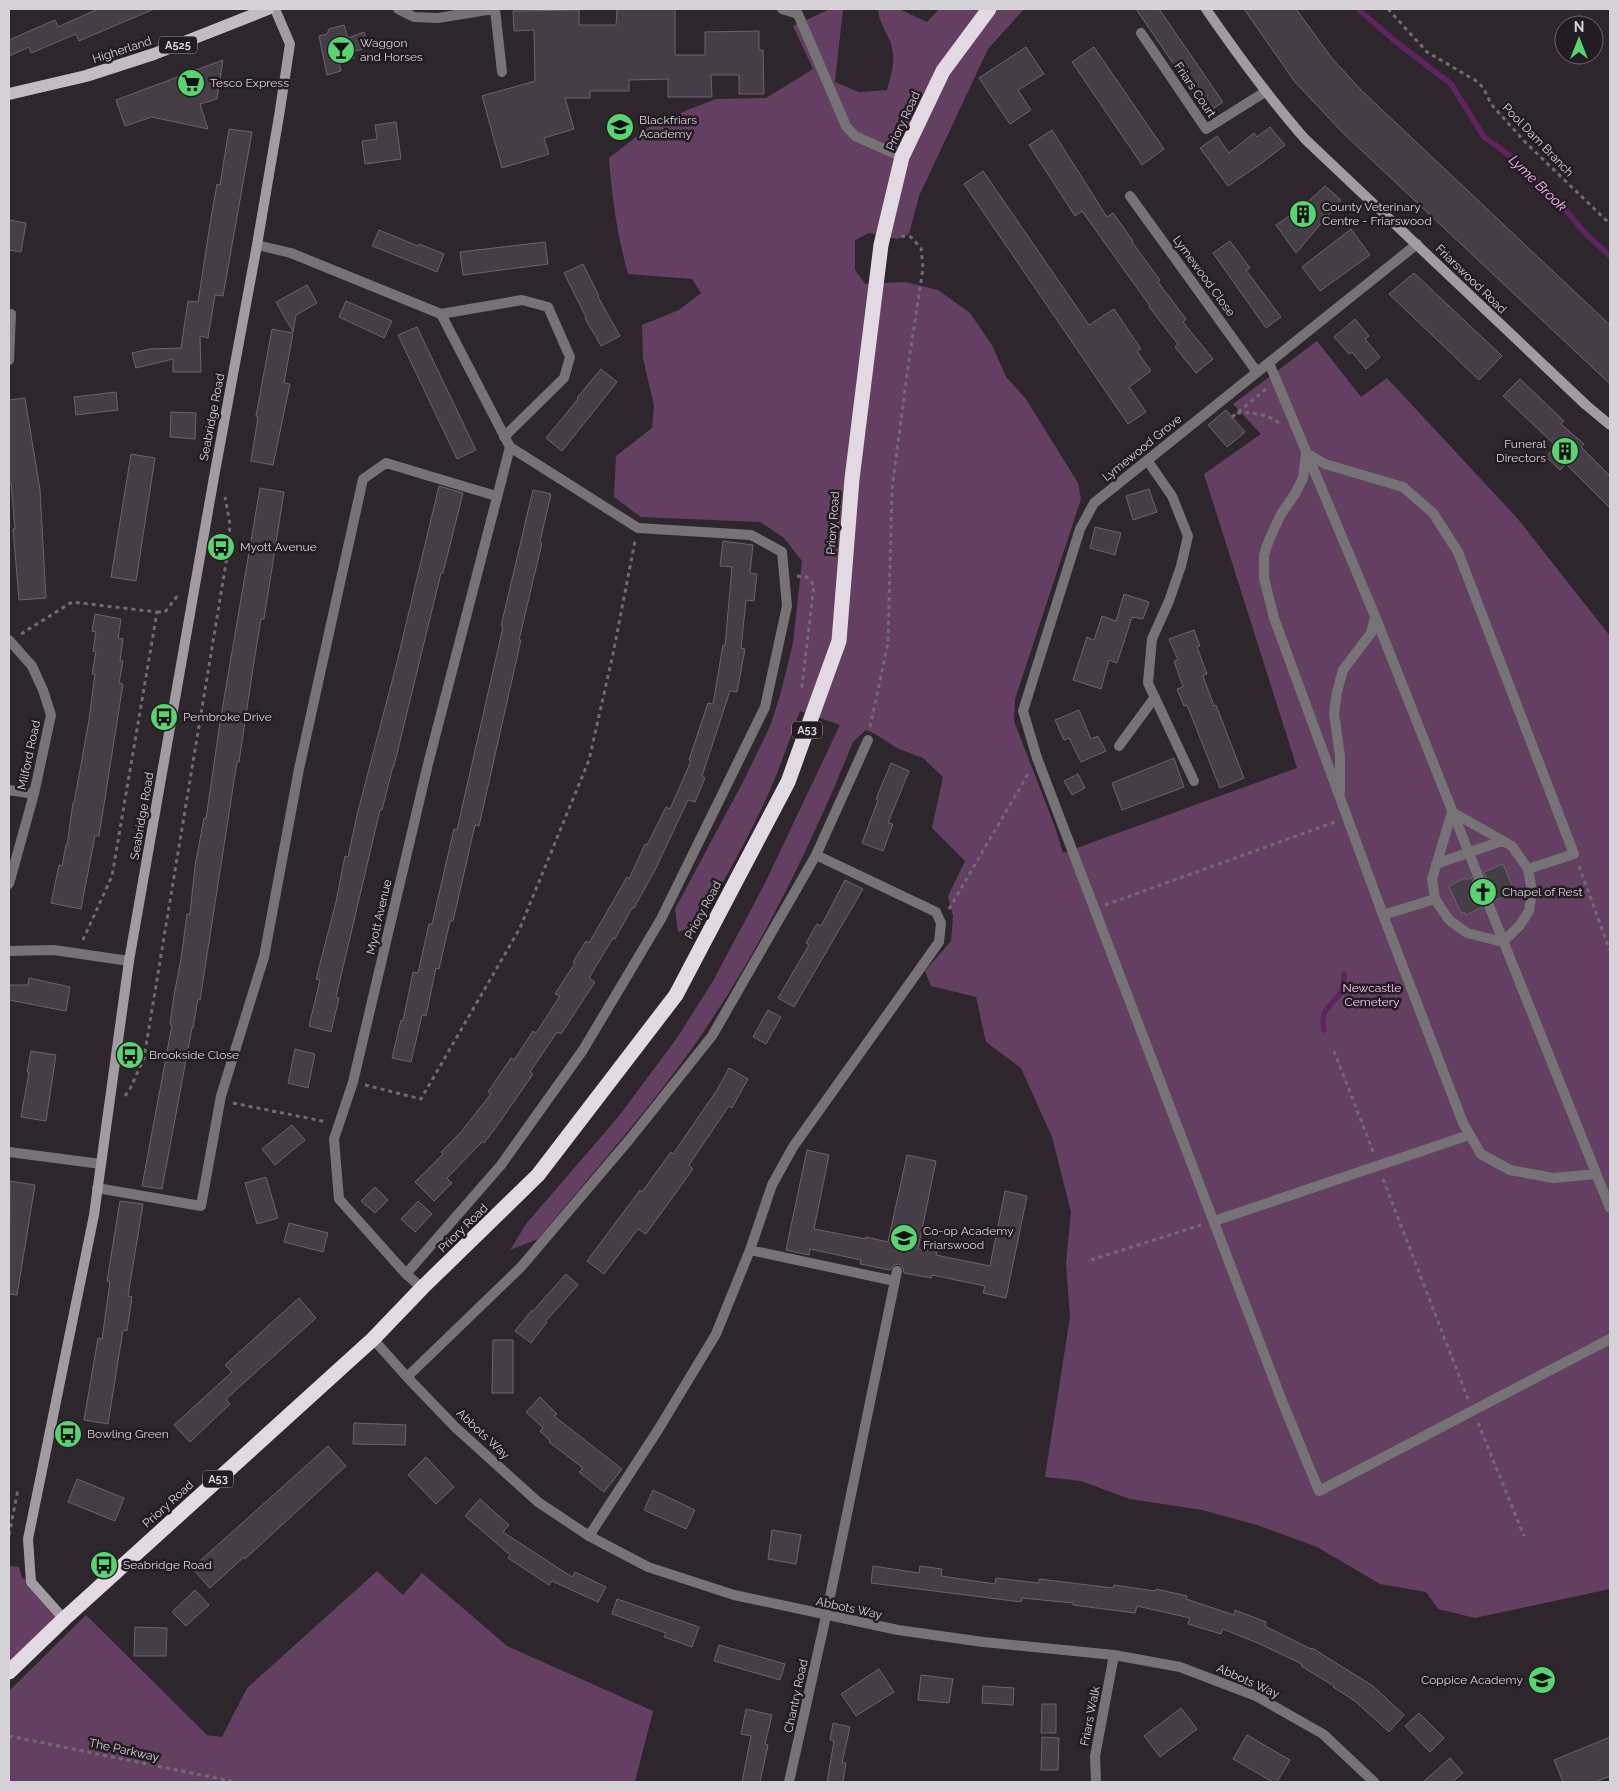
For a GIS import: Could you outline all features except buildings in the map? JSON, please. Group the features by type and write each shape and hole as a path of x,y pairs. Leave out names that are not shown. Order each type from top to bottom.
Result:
{"highway":[{"name":"Priory Road","path":"64,1619 373,1339 422,1288 538,1175 676,995 788,782 840,641 852,479 884,234 902,157 943,71 989,9"},
{"name":"A53","path":"9,1672 64,1619"}],"main road":[{"name":"Higherland","path":"9,94 86,76 154,54 268,9"},
{"name":"Seabridge Road","path":"64,1619 31,1582 28,1539 94,1215 129,961 214,476 257,245 290,44 275,9"},
{"name":"Friarswood Road","path":"1206,9 1245,66 1305,139 1586,405 1610,425"}],"street":[{"path":"398,9 414,17 438,18 494,9 502,72"},
{"path":"782,9 798,14 846,126 855,136 902,157"},
{"name":"Friars Court","path":"1140,33 1206,129 1265,92"},
{"name":"Lymewood Close","path":"1130,196 1258,372"},
{"name":"Lymewood Grove","path":"1417,244 1094,503 1080,529 1023,711 1038,758 1095,909 1279,1392 1319,1491 1473,1411"},
{"path":"257,245 291,253 441,314 522,300 548,307 570,357 564,378 504,437"},
{"path":"9,360 11,314"},
{"path":"441,314 510,447"},
{"path":"1269,363 1375,616 1482,886"},
{"name":"Myott Avenue","path":"422,1288 406,1274 339,1199 334,1139 353,1082 428,764 510,447"},
{"name":"Priory Road","path":"406,1274 501,1165 583,1050 661,919 765,707 787,606 782,552 751,535 638,528 510,447"},
{"path":"1306,453 1303,478 1295,494 1280,514 1269,540 1264,555 1264,578 1274,618 1347,818 1463,1123 1481,1154 1510,1170 1553,1178 1596,1174"},
{"path":"1306,453 1325,464 1403,488 1433,513 1458,552 1574,854 1528,870"},
{"path":"1147,460 1172,496 1188,536 1182,566 1152,639 1148,683 1194,781"},
{"path":"97,1188 202,1206 220,1100 264,957 299,769 363,479 386,463 496,496"},
{"path":"1340,798 1340,756 1334,713 1337,692 1344,670 1371,633 1375,616"},
{"name":"Milford Road","path":"9,641 32,666 43,690 50,715 34,794 9,884"},
{"path":"1118,746 1155,697"},
{"path":"407,1377 521,1267 629,1140 712,1036 816,856 868,740"},
{"path":"9,790 34,794"},
{"path":"1452,812 1512,846 1528,870 1532,891 1529,911 1520,925 1503,942"},
{"path":"1452,812 1432,878 1435,899 1449,920 1467,933 1503,942"},
{"path":"1436,864 1502,841"},
{"path":"590,1536 658,1430 716,1334 750,1250 772,1185 793,1147 939,942 941,923 936,912 816,856"},
{"path":"1486,898 1610,1208"},
{"path":"1383,915 1435,899"},
{"path":"9,952 54,950 129,961"},
{"path":"1214,1221 1469,1135"},
{"path":"9,1152 101,1164"},
{"name":"Chantry Road","path":"750,1250 896,1276 790,1782"},
{"name":"Abbots Way","path":"373,1339 455,1427 538,1502 590,1536 656,1570 734,1596 898,1630 974,1641 1114,1655 1180,1667 1256,1696 1323,1734 1374,1782"},
{"path":"1473,1411 1610,1339"},
{"name":"Friars Walk","path":"1096,1782 1095,1756 1114,1655"}],"path":[{"name":"Pool Dam Branch","path":"1388,9 1428,52 1478,82 1484,89 1491,104 1524,141 1610,224"},
{"path":"868,740 888,643 892,489 923,268 921,248 911,238 884,234"},
{"path":"1232,417 1276,381"},
{"path":"1238,412 1253,412 1270,417 1301,441"},
{"path":"108,1111 118,1107 130,1089 144,1058 212,654 228,551 230,524 224,494 214,476"},
{"path":"353,1082 420,1099 520,928 589,760 613,654 638,528"},
{"path":"784,574 807,577 814,586 802,686 806,696 818,699"},
{"path":"9,641 72,602 157,612 112,876 82,938 80,954"},
{"path":"941,923 1038,758"},
{"path":"1095,909 1347,818"},
{"path":"1574,854 1610,951"},
{"path":"1334,1051 1473,1411 1524,1536"},
{"path":"220,1100 339,1125"},
{"path":"1091,1260 1214,1221"},
{"path":"9,1535 18,1489"},
{"name":"The Parkway","path":"9,1736 236,1782"}],"green space":[{"name":"Newcastle Cemetery","path":"830,9 843,9 835,82 859,92 887,90 891,77 893,52 878,9 899,9 927,22 939,9 1024,9 988,49 919,196 909,234 897,239 869,233 855,240 855,270 865,284 905,282 938,290 970,313 992,345 1006,377 1026,399 1078,483 1081,499 1015,699 1014,721 1055,827 1063,853 1297,768 1204,474 1261,434 1233,404 1317,341 1361,397 1387,378 1518,519 1610,636 1610,1589 1475,1618 1438,1609 1426,1592 1380,1584 1317,1547 1257,1525 1202,1510 1130,1499 1081,1481 1045,1477 1070,1317 1066,1263 1071,1212 1052,1137 1021,1068 986,1042 976,997 931,986 925,971 951,941 953,916 948,896 965,861 932,828 943,777 923,758 897,748 866,730 853,742 823,814 789,884 753,953 712,1019 650,1104 538,1239 510,1250 526,1224 619,1116 677,1038 713,981 765,883 840,725 800,711 773,783 728,873 698,925 678,932 675,909 743,782 771,724 793,643 802,561 784,538 760,522 641,517 614,497 616,456 652,428 654,406 643,358 642,325 679,310 701,293 692,279 628,274 616,216 609,158 649,127 690,109 716,99 766,98 813,69 793,26"},
{"path":"9,1566 19,1567 22,1578 31,1582 64,1619 9,1675"},
{"path":"377,1571 403,1595 422,1573 507,1646 653,1711 635,1782 9,1782 9,1691 86,1615 207,1735 222,1737 247,1688"}],"waterway":[{"name":"Lyme Brook","path":"1358,9 1395,41 1451,84 1484,137 1520,163 1559,202 1585,233 1610,256"},
{"path":"1324,1030 1323,1020 1325,1013 1341,991 1344,984 1344,974"}],"place":[{"name":"Waggon and Horses","path":"341,50"},
{"name":"Tesco Express","path":"191,83"},
{"name":"Blackfriars Academy","path":"620,127"},
{"name":"County Veterinary Centre - Friarswood","path":"1303,214"},
{"name":"Funeral Directors","path":"1565,451"},
{"name":"Myott Avenue","path":"221,547"},
{"name":"Pembroke Drive","path":"164,717"},
{"name":"Chapel of Rest","path":"1483,892"},
{"name":"Brookside Close","path":"130,1055"},
{"name":"Co-op Academy Friarswood","path":"904,1238"},
{"name":"Bowling Green","path":"68,1434"},
{"name":"Seabridge Road","path":"104,1565"},
{"name":"Coppice Academy","path":"1542,1680"}]}
